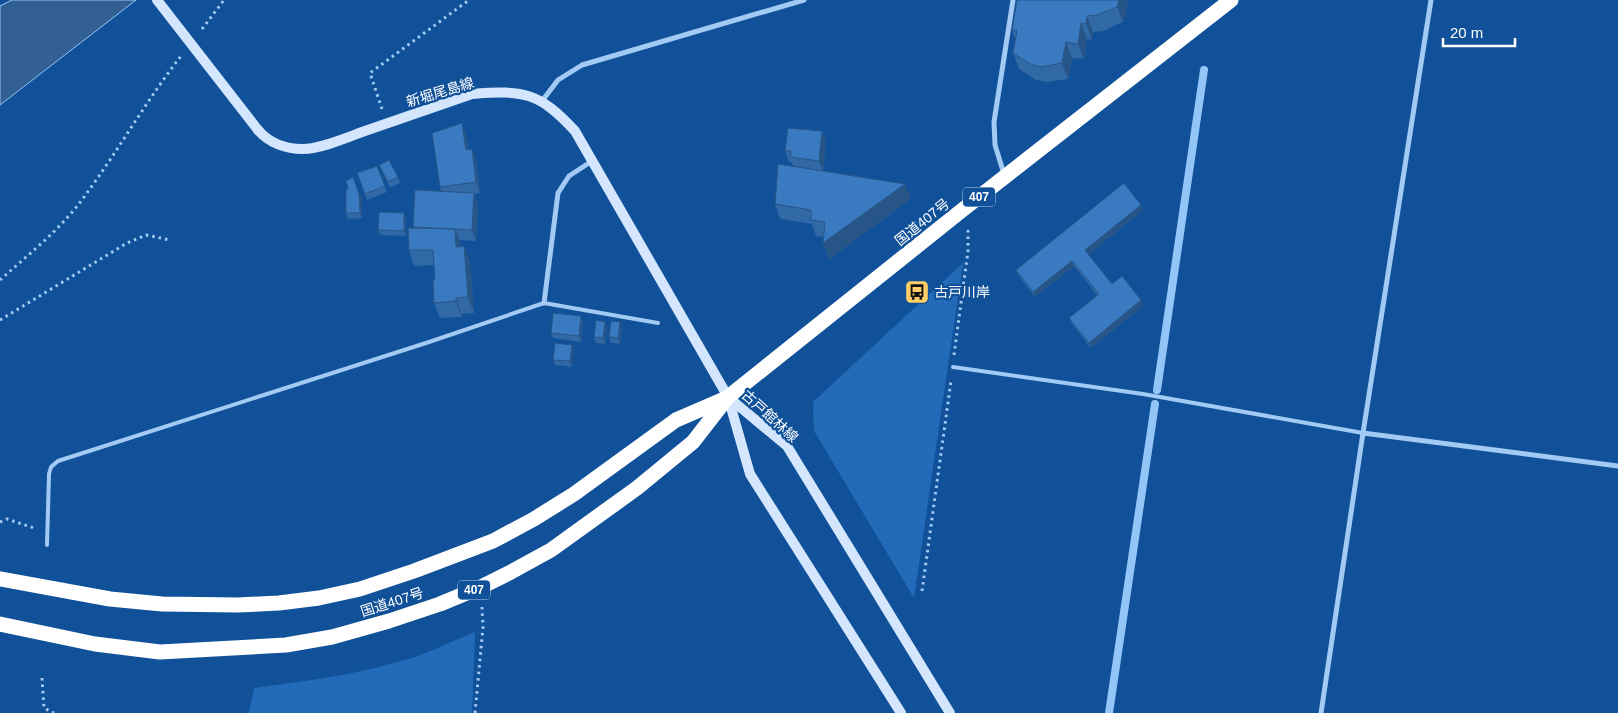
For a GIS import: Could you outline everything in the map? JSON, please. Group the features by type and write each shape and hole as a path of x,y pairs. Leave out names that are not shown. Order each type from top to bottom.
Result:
{"highway":[{"name":"国道407号","path":"0,624 94,644 160,652 286,645 332,637 389,621 440,604 481,586 551,550 637,488 693,442 728,397 961,211 1232,0"},
{"name":"国道407号","path":"0,579 110,599 162,604 238,605 279,603 319,598 360,589 493,541 534,519 574,494 676,420 728,397"}],"main road":[{"name":"新堀尾島線","path":"157,0 258,130 265,137 285,147 304,149 332,142 472,94 517,93 542,101 559,114 575,131 728,397"},
{"name":"古戸館林線","path":"728,397 750,474 902,713"},
{"name":"古戸館林線","path":"728,397 787,446 950,713"}],"street":[{"path":"542,101 558,80 582,65 804,0"},
{"path":"1005,177 995,145 994,122 1013,0"},
{"path":"1321,713 1431,0"},
{"path":"544,303 558,193 569,176 593,161"},
{"path":"1363,433 1618,466"}],"lane":[{"path":"47,545 50,474 51,467 58,461 399,352 544,303 658,323"},
{"path":"953,367 1143,394 1363,433"}],"path":[{"path":"200,31 224,0"},
{"path":"381,104 370,73 469,0"},
{"path":"0,280 56,229 83,198 183,54"},
{"path":"922,591 968,251 968,229 961,211"},
{"path":"0,320 127,243 146,235 170,240"},
{"path":"0,522 7,519 28,527"},
{"path":"475,713 484,627 481,586"},
{"path":"42,678 44,708 54,713"}],"shaded area":[{"path":"12,0 136,0 0,105 0,6"},
{"path":"963,263 914,598 814,431 813,402"},
{"path":"475,632 472,713 249,713 254,688 294,683 392,664 420,655"}],"building":[{"path":"1017,0 1119,0 1117,7 1097,15 1087,16 1086,24 1081,23 1078,44 1066,42 1062,63 1041,67 1030,64 1013,53 1017,30 1012,30"},
{"path":"462,123 466,150 472,149 476,182 440,187 432,133"},
{"path":"788,128 822,131 819,161 790,157 791,151 785,151"},
{"path":"389,160 398,177 388,182 379,165"},
{"path":"778,164 905,184 823,243 825,222 811,220 811,210 775,204"},
{"path":"377,166 385,186 365,194 357,173"},
{"path":"353,177 359,194 360,213 346,213 346,191 348,187 346,181"},
{"path":"1124,183 1141,205 1085,250 1112,284 1122,276 1141,300 1089,343 1069,318 1099,294 1072,261 1033,292 1016,270"},
{"path":"415,190 474,193 472,230 413,227"},
{"path":"379,212 404,213 404,231 378,230"},
{"path":"408,228 455,229 456,247 464,246 468,297 456,298 456,301 434,303 433,250 409,250"},
{"path":"553,313 581,316 579,336 551,333"},
{"path":"596,320 605,322 603,338 594,337"},
{"path":"611,321 620,322 618,338 609,337"},
{"path":"555,343 572,345 570,361 553,360"}],"waterway":[{"path":"1157,390 1204,70"},
{"path":"1109,713 1155,404"}],"place":[{"name":"古戸川岸","path":"917,292"}]}
